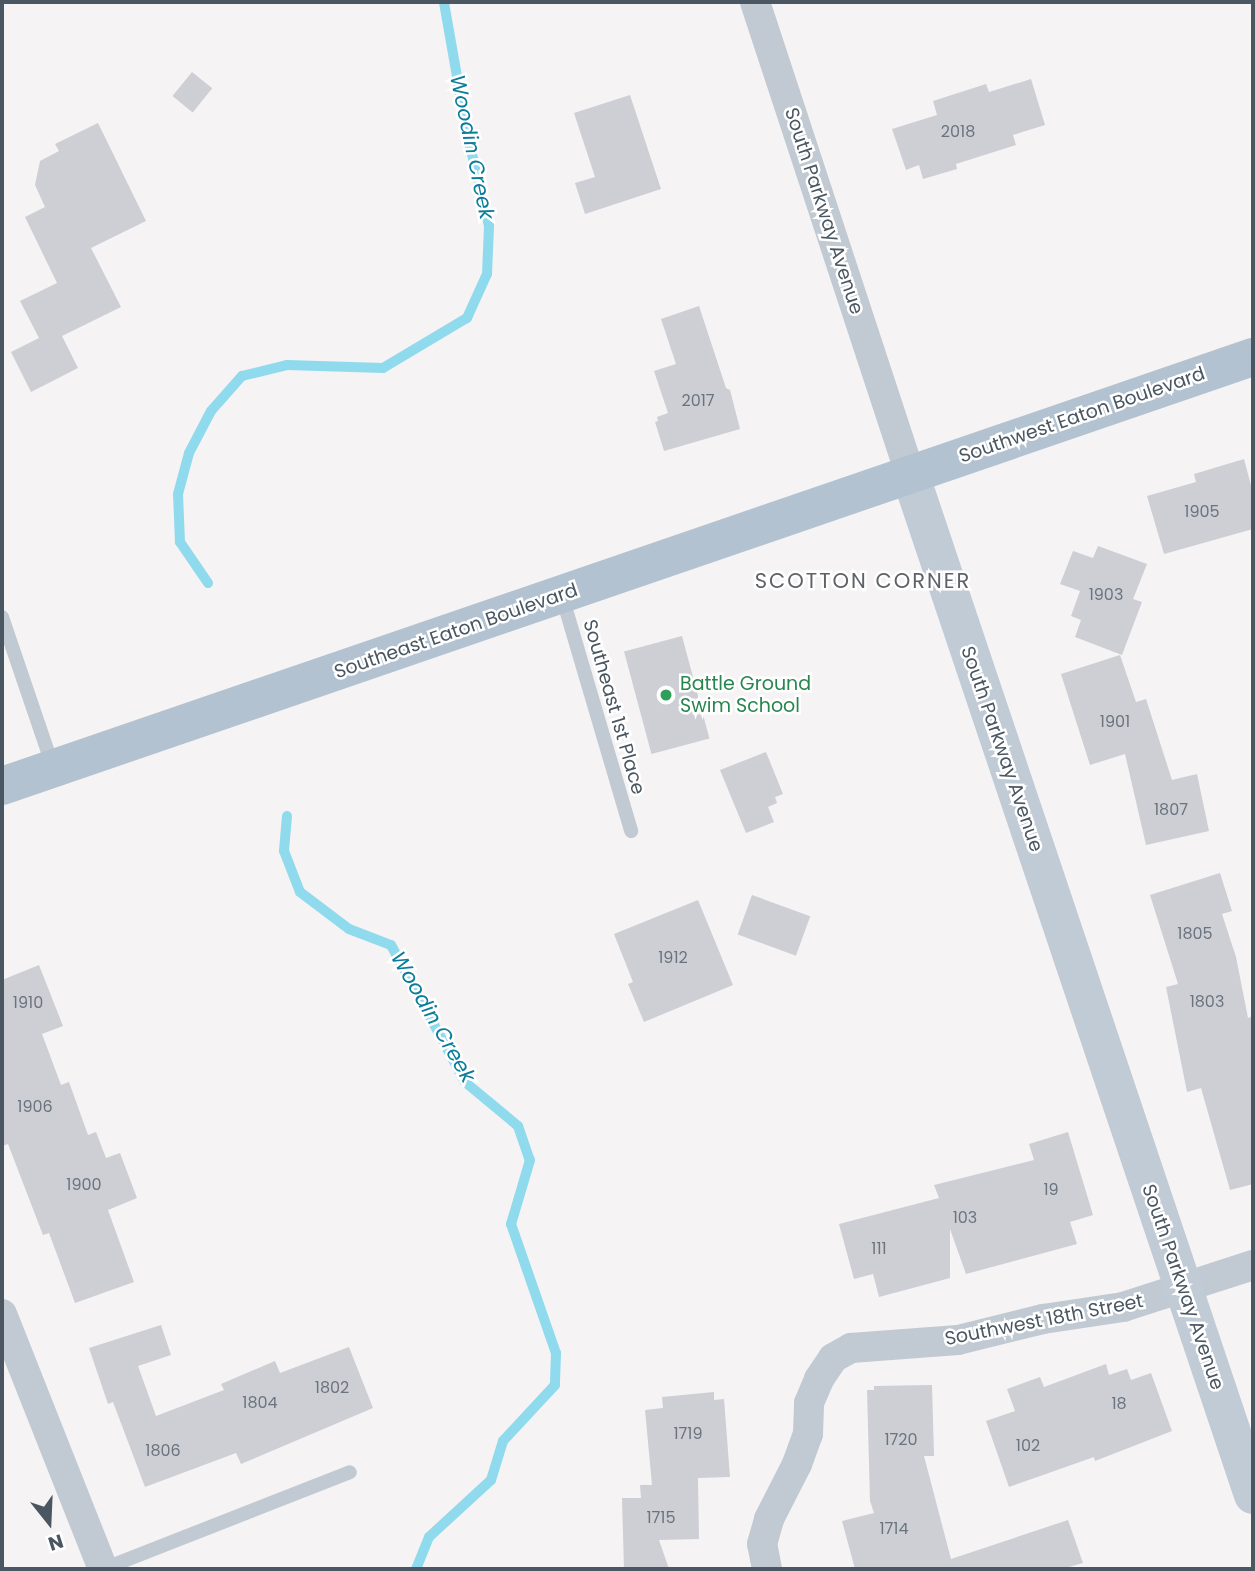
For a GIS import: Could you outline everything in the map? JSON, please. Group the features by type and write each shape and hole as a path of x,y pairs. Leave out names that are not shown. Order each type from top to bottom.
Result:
{"main road":[{"name":"Southwest Eaton Boulevard","path":"910,474 1253,357"},
{"name":"Southeast Eaton Boulevard","path":"2,786 910,474"},
{"name":"South Parkway Avenue","path":"910,474 1253,1495"}],"street":[{"name":"South Parkway Avenue","path":"755,2 910,474"},
{"name":"Southwest 18th Street","path":"767,1569 762,1544 769,1519 797,1464 808,1434 809,1403 819,1379 833,1358 851,1348 958,1340 1044,1319 1123,1307 1253,1265"},
{"path":"2,1316 103,1569"}],"lane":[{"name":"Southeast 1st Place","path":"561,595 631,831"},
{"path":"2,617 53,769"},
{"path":"103,1569 350,1472"}],"building":[{"path":"192,72 212,88 193,112 172,96"},
{"path":"1031,79 1045,125 1013,135 1016,145 956,164 957,169 923,179 919,165 906,170 892,129 937,115 933,101 986,84 989,92"},
{"path":"630,95 661,189 585,214 575,183 595,177 574,113"},
{"path":"98,123 146,221 91,248 121,307 62,336 78,368 31,392 11,352 39,338 20,301 57,283 25,217 45,207 35,185 40,161 59,151 55,144"},
{"path":"699,306 726,388 730,390 740,429 664,451 655,422 658,421 657,417 668,413 654,371 676,364 661,319"},
{"path":"1244,459 1253,493 1253,529 1164,554 1147,496 1196,482 1194,474"},
{"path":"1098,546 1147,564 1133,599 1142,602 1122,655 1075,637 1081,620 1071,616 1080,591 1060,584 1073,551 1093,558"},
{"name":"Battle Ground Swim School","path":"682,636 709,738 651,754 624,652"},
{"path":"1120,655 1136,702 1146,699 1172,780 1197,774 1209,831 1146,845 1125,754 1090,765 1061,674"},
{"path":"766,752 783,794 775,797 777,803 768,807 774,822 746,833 720,770"},
{"path":"1220,873 1232,911 1222,914 1236,957 1248,1018 1253,1016 1253,1184 1230,1190 1201,1088 1187,1092 1166,987 1178,984 1150,895"},
{"path":"752,895 810,916 796,956 738,934"},
{"path":"698,900 733,985 644,1022 628,984 633,982 614,934"},
{"path":"39,965 63,1026 42,1034 61,1085 69,1082 88,1135 96,1132 106,1158 120,1153 137,1198 108,1210 134,1282 75,1303 49,1233 43,1235 8,1144 2,1146 2,980"},
{"path":"1068,1132 1093,1215 1070,1222 1077,1244 966,1274 950,1229 950,1278 879,1297 873,1274 854,1279 839,1224 939,1198 934,1185 1034,1160 1029,1144"},
{"path":"161,1325 171,1355 138,1366 156,1416 224,1390 221,1384 275,1361 280,1373 349,1347 373,1408 241,1464 236,1453 145,1487 113,1402 108,1404 89,1348"},
{"path":"1106,1364 1109,1375 1127,1369 1131,1380 1151,1373 1172,1431 1095,1461 1094,1457 1009,1487 986,1421 1015,1411 1007,1389 1040,1377 1044,1387"},
{"path":"932,1385 934,1456 924,1456 951,1559 1068,1520 1083,1563 1062,1569 855,1569 842,1521 874,1513 870,1501 867,1390 874,1390 874,1386"},
{"path":"714,1392 714,1400 724,1399 730,1477 698,1478 699,1539 659,1540 669,1569 624,1569 622,1498 641,1498 640,1485 652,1485 645,1410 663,1408 662,1397"}],"waterway":[{"name":"Woodin Creek","path":"208,583 180,542 178,494 189,453 211,411 242,376 287,365 383,368 467,318 487,274 489,226 467,133 444,2"},
{"name":"Woodin Creek","path":"287,816 284,851 300,892 349,929 391,945 465,1082 518,1126 530,1160 511,1224 556,1353 555,1385 503,1441 491,1480 429,1537 416,1569"}],"place":[{"name":"Battle Ground Swim School","path":"666,695"}],"district":[{"name":"SCOTTON CORNER","path":"863,581"}]}
